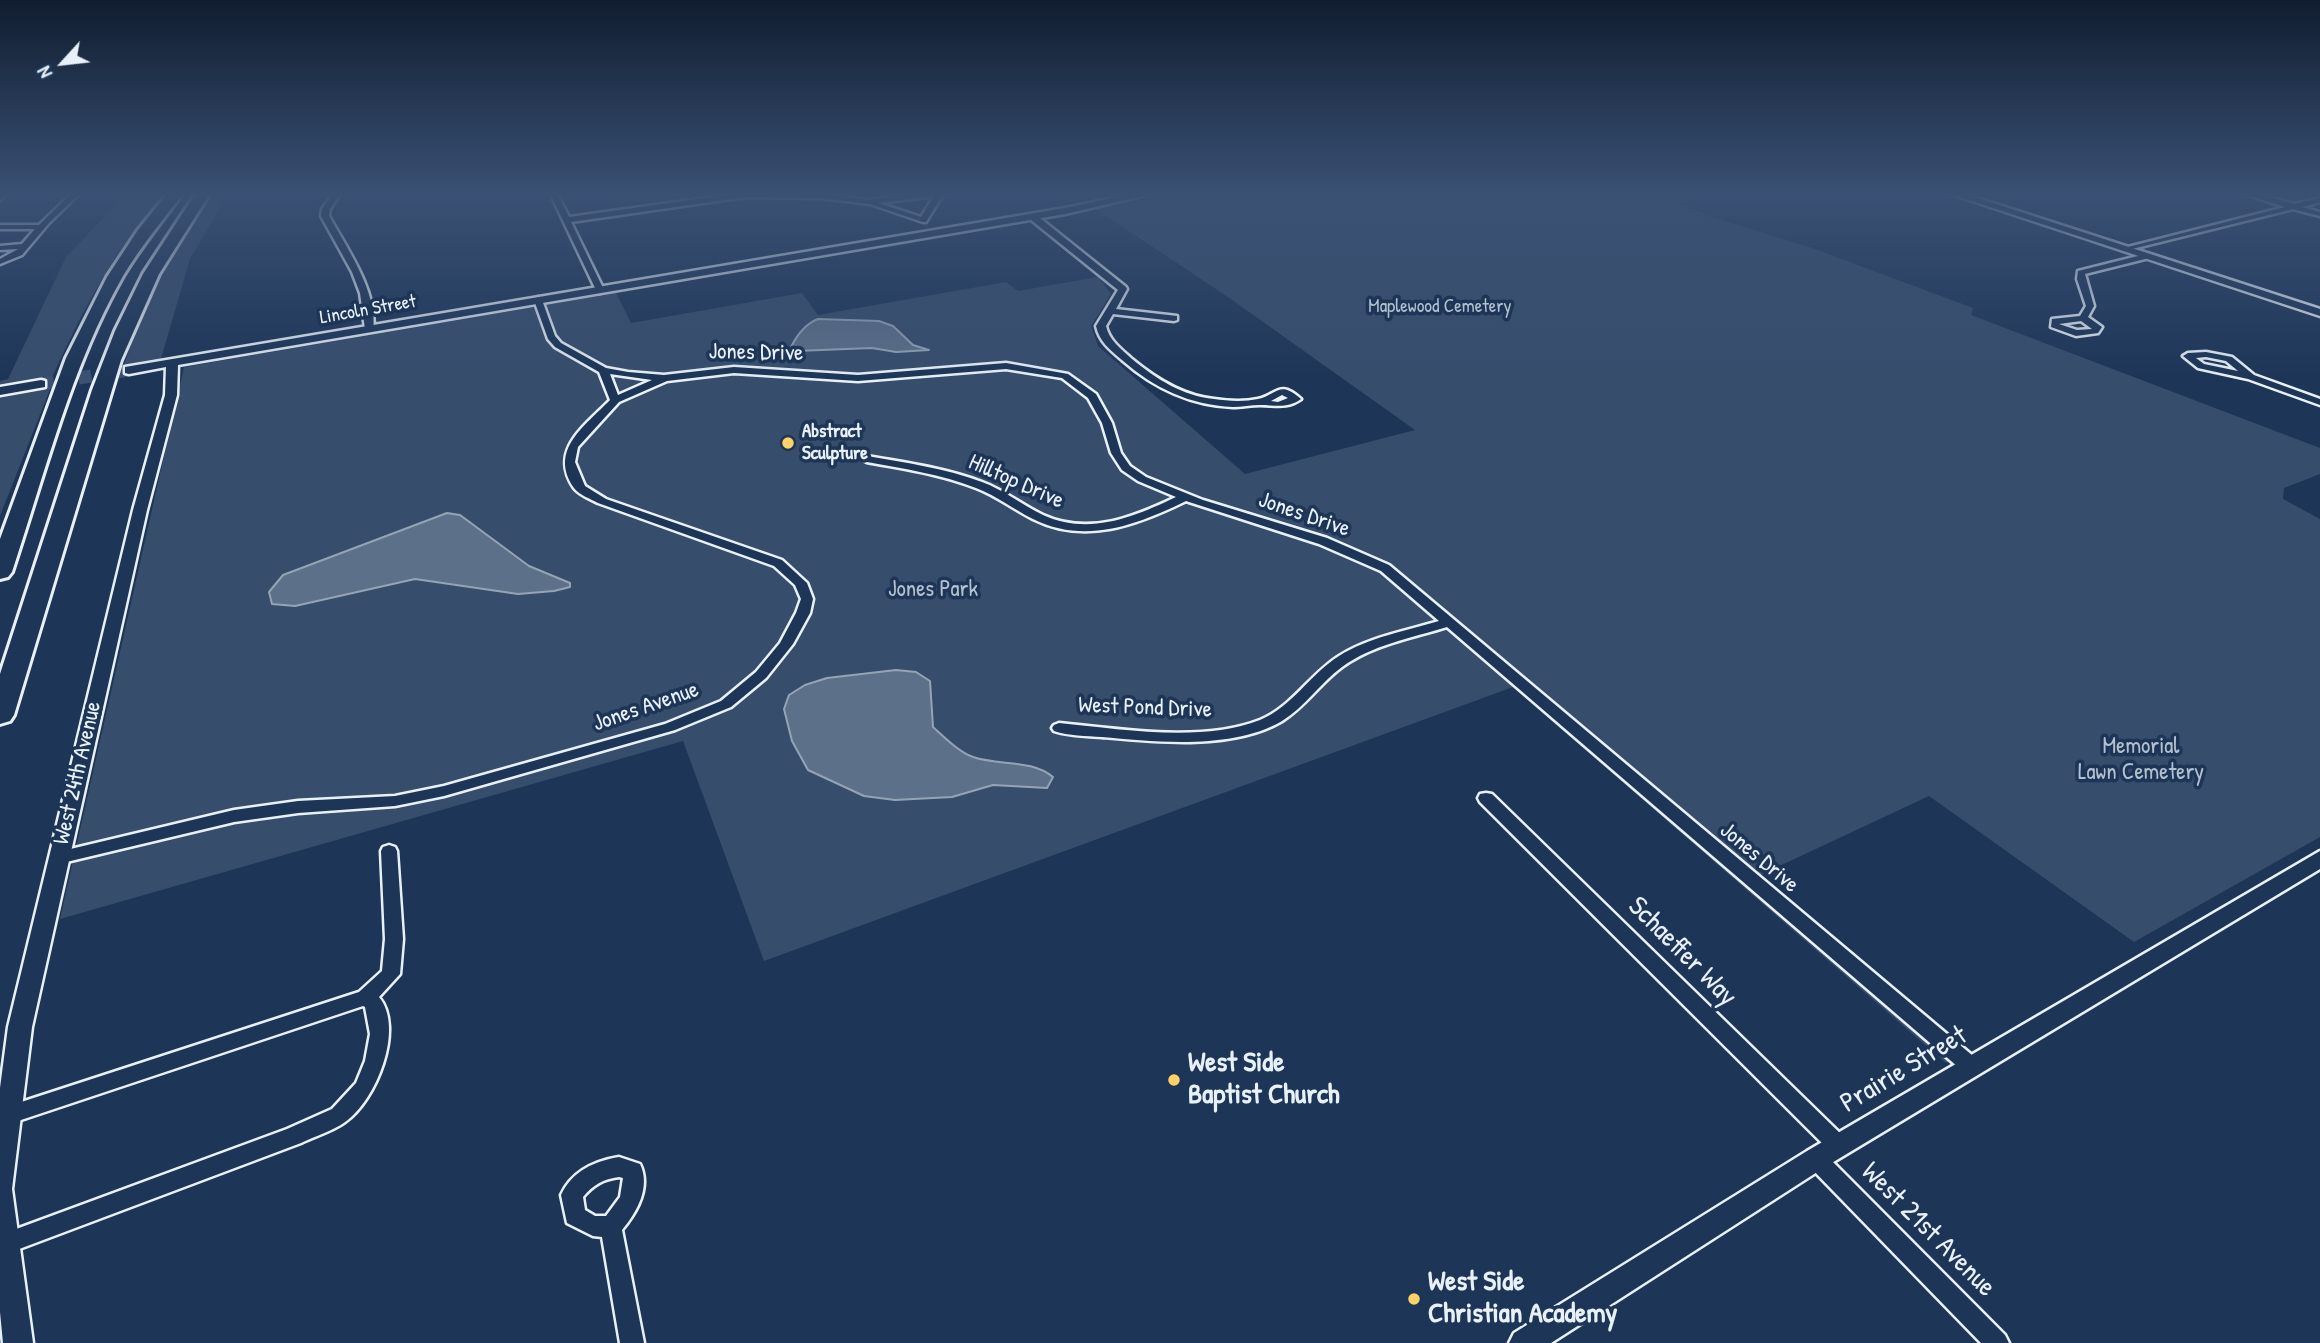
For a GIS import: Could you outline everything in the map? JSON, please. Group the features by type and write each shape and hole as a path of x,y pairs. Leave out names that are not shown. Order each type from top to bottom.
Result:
{"highway":[{"path":"0,572 58,403 97,311 129,256"},
{"path":"0,715 80,465 90,422 138,295 161,256"}],"street":[{"path":"347,256 364,293 370,329"},
{"path":"583,256 600,290"},
{"name":"Lincoln Street","path":"129,370 804,256"},
{"path":"1082,256 1123,289 1101,326 1103,336 1115,349 1173,393 1209,403 1262,402"},
{"path":"2083,318 2090,306 2081,273 2146,256 2320,313"},
{"name":"Jones Drive","path":"538,300 551,337 558,345 603,370 664,378 734,370 858,378 1006,366 1065,376 1092,396 1107,423 1116,453 1126,468 1156,486 1323,541 1385,568 1972,1067"},
{"path":"1110,310 1174,318"},
{"path":"2251,377 2201,366 2188,356 2197,354 2225,358 2251,377 2320,402"},
{"name":"West 24th Avenue","path":"18,1343 0,1189 20,1027 58,858 171,395 172,363"},
{"path":"603,370 615,400 664,378"},
{"path":"0,391 40,384"},
{"name":"Jones Avenue","path":"58,858 234,816 298,807 395,801 444,791 670,727 726,704 761,675 786,644 803,613 807,599 801,583 778,563 602,501 580,488 569,462 573,446 615,400"},
{"name":"Hilltop Drive","path":"867,459 956,477 981,485 1039,517 1067,527 1089,530 1110,528 1137,519 1185,497"},
{"name":"West Pond Drive","path":"1059,728 1205,736 1241,731 1269,722 1295,704 1327,671 1346,657 1450,622"},
{"name":"Schaeffer Way","path":"1486,798 1839,1146"},
{"path":"9,1115 365,998 391,974 394,939 388,851"},
{"name":"Prairie Street","path":"1524,1343 1551,1336 1816,1159 2320,859"},
{"path":"6,1243 294,1136 339,1115 363,1089 375,1061 380,1034 374,1003 365,998"},
{"name":"West 21st Avenue","path":"1816,1159 1997,1343"},
{"path":"611,1227 632,1343"}],"green space":[{"path":"116,256 74,330 51,380 0,389 0,381 8,379 66,257"},
{"path":"170,256 192,256 160,362 123,368 144,308"},
{"name":"Jones Park","path":"1166,256 1833,256 1973,308 1971,315 2320,448 2320,474 2284,488 2283,499 2320,519 2320,837 2134,942 1929,796 1758,876 1966,1053 1946,1063 1513,687 764,961 683,741 60,919 184,367 616,293 631,323 802,293 818,315 1006,282 1018,291 1098,277 1111,294 1091,326 1098,346 1245,474 1415,430"},
{"path":"52,384 0,516 0,394"}],"shaded area":[{"path":"818,319 879,321 893,326 913,345 929,350 896,352 872,348 796,351 791,347 802,330"},
{"path":"447,513 460,515 529,566 570,583 570,587 518,594 415,579 295,606 272,604 269,592 283,575"},
{"path":"896,670 916,672 930,681 933,727 962,752 973,757 1025,765 1044,771 1053,777 1047,788 993,785 952,797 895,800 864,796 808,770 792,741 784,709 789,695 805,685 827,678"}],"tunnel":[{"path":"41,384 129,370"}],"place":[{"name":"Abstract Sculpture","path":"788,443"},
{"name":"West Side Baptist Church","path":"1174,1080"},
{"name":"West Side Christian Academy","path":"1414,1299"}],"park label":[{"name":"Maplewood Cemetery","path":"1440,307"},
{"name":"Memorial Lawn Cemetery","path":"2141,760"}]}
